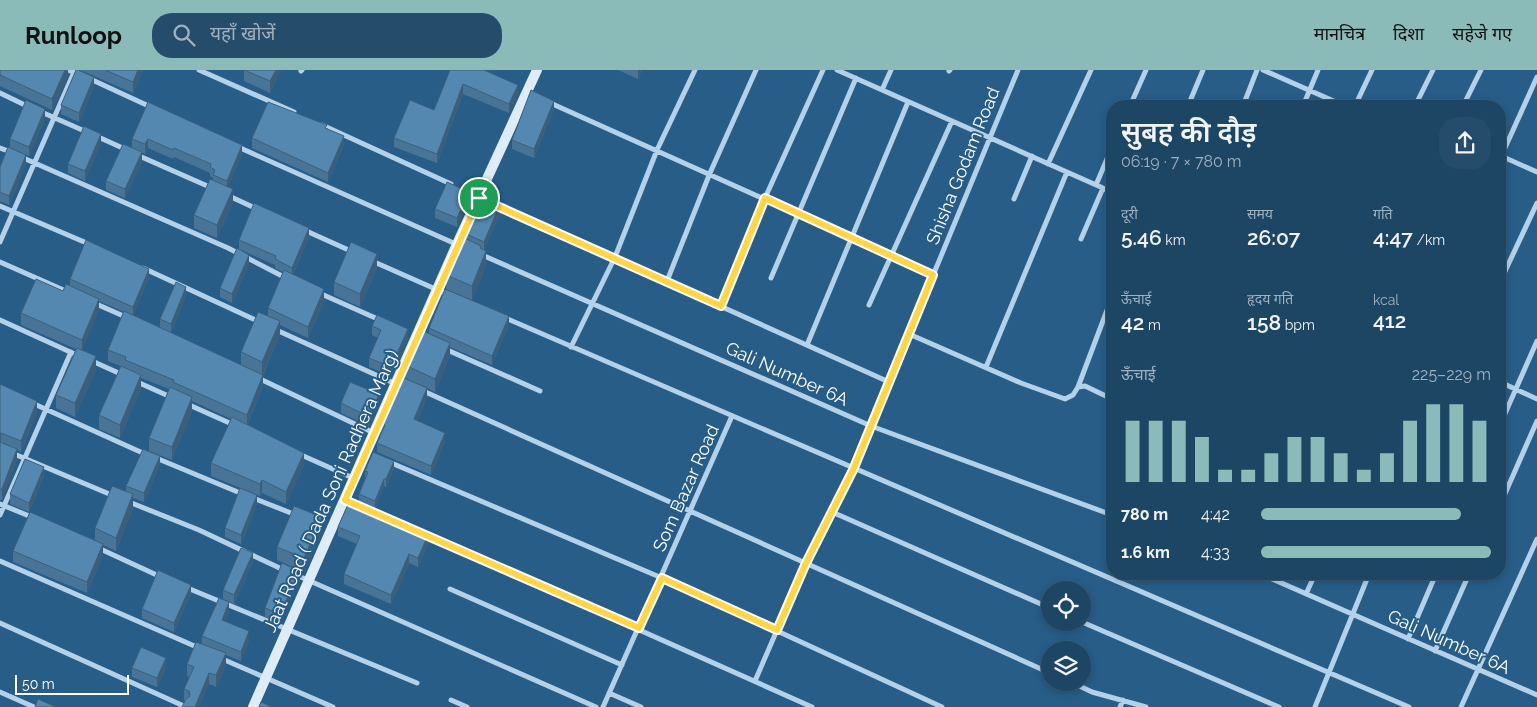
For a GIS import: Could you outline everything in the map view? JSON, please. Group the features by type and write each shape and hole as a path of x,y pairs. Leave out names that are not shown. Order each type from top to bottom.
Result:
{"street":[{"path":"199,70 299,115"},
{"name":"Jaat Road ( Dada Soni Radhera Marg)","path":"253,707 310,581 328,528 350,502 355,478 370,454 374,433 400,383 417,336 461,246 476,196 528,93 537,70"},
{"path":"571,347 615,257 658,150 695,70"},
{"path":"667,281 710,173 756,70"},
{"path":"721,306 765,198 823,70"},
{"path":"838,70 1106,190"},
{"path":"882,90 890,70"},
{"name":"Shisha Godam Road","path":"755,680 806,563 853,470 1018,70"},
{"path":"1048,164 1091,70"},
{"path":"1133,100 1146,70"},
{"path":"1190,100 1203,70"},
{"path":"1245,100 1257,70"},
{"path":"1263,70 1332,100"},
{"path":"1306,100 1318,70"},
{"path":"1358,100 1372,70"},
{"path":"1418,100 1432,70"},
{"path":"1466,100 1481,70"},
{"path":"0,242 54,118 71,71 156,110"},
{"path":"1506,147 1537,77"},
{"path":"771,278 856,78"},
{"path":"0,93 265,213"},
{"path":"544,100 799,213 933,275"},
{"path":"807,344 850,237 908,102"},
{"path":"869,305 952,121"},
{"path":"316,122 458,188"},
{"path":"234,145 461,246"},
{"path":"0,148 228,248 294,282"},
{"path":"1014,199 1032,156"},
{"path":"1506,160 1537,172"},
{"path":"1096,185 1106,161"},
{"path":"986,368 1067,172"},
{"path":"1081,239 1102,188"},
{"path":"476,196 889,382"},
{"path":"1506,269 1537,203"},
{"path":"0,206 92,246"},
{"path":"302,229 356,253"},
{"name":"Gali Number 6A","path":"475,252 871,426 1106,513"},
{"path":"365,258 453,296"},
{"path":"0,262 74,294"},
{"path":"136,265 400,383"},
{"path":"312,290 391,325"},
{"path":"83,298 137,322"},
{"path":"493,313 1106,578"},
{"path":"909,334 1060,398 1069,398 1078,387 1106,313"},
{"path":"0,320 243,429"},
{"path":"1506,411 1537,341"},
{"path":"434,344 540,391"},
{"path":"0,515 2,505 25,459 72,352"},
{"path":"254,376 374,433"},
{"path":"1506,385 1537,400"},
{"path":"1078,387 1085,386 1106,396"},
{"path":"416,388 1041,669"},
{"path":"23,399 135,450 305,519"},
{"name":"Som Bazar Road","path":"603,707 662,578 732,416"},
{"path":"1506,491 1537,421"},
{"path":"0,448 116,497"},
{"path":"294,452 355,478"},
{"path":"384,460 662,578 942,707"},
{"path":"125,501 199,530 596,707"},
{"path":"2,505 38,520"},
{"path":"832,512 1041,604"},
{"path":"416,531 639,628 812,707"},
{"path":"1461,707 1537,539"},
{"path":"90,544 169,580"},
{"path":"0,562 202,650"},
{"path":"1111,580 1409,707"},
{"path":"1274,580 1306,594 1312,580"},
{"path":"1315,707 1366,580"},
{"path":"1408,639 1433,580"},
{"path":"1435,651 1466,580"},
{"path":"178,584 417,683"},
{"path":"450,589 622,664"},
{"name":"Gali Number 6A","path":"1306,594 1537,695"},
{"path":"0,623 186,707"},
{"path":"1091,626 1278,707"},
{"path":"211,654 333,707"},
{"path":"1090,691 1146,707"},
{"path":"0,692 34,707"},
{"path":"610,693 641,707"},
{"path":"451,700 468,707"},
{"path":"1120,707 1123,700"}],"building":[{"path":"0,70 65,70 52,99 0,75"},
{"path":"76,70 94,77 79,113 61,105"},
{"path":"105,70 138,70 133,82"},
{"path":"244,70 276,70 270,81"},
{"path":"450,70 484,70 518,85 509,104 463,84 437,154 394,138 410,100 434,110"},
{"path":"531,90 554,101 534,149 512,140"},
{"path":"26,100 45,109 29,147 10,139"},
{"path":"148,102 242,145 227,181 213,175 215,170 210,167 211,164 148,139 145,144 132,139"},
{"path":"268,102 327,125 325,128 344,136 328,173 252,138"},
{"path":"84,126 101,134 85,171 68,164"},
{"path":"123,144 142,152 125,189 106,181"},
{"path":"8,147 26,155 9,196 0,192 0,167"},
{"path":"210,179 233,189 217,225 194,215"},
{"path":"447,182 469,192 457,218 435,209"},
{"path":"483,195 501,202 484,242 466,234"},
{"path":"254,203 309,228 292,268 275,259 276,256 239,240"},
{"path":"462,237 481,246 480,248 486,251 472,286 446,275"},
{"path":"86,240 149,269 133,307 70,279"},
{"path":"351,242 377,254 360,294 334,282"},
{"path":"237,248 249,255 232,294 220,288"},
{"path":"284,270 324,289 308,327 268,308"},
{"path":"36,279 63,291 66,284 99,299 82,340 21,313"},
{"path":"176,282 186,287 171,324 160,319"},
{"path":"445,289 509,316 492,356 429,328"},
{"path":"124,311 263,375 247,415 173,382 174,380 125,360 126,357 108,350"},
{"path":"258,312 280,321 262,362 241,352"},
{"path":"377,315 408,329 391,367 369,358 381,330 372,326"},
{"path":"421,330 450,343 435,379 405,365"},
{"path":"77,348 96,356 75,403 56,395"},
{"path":"121,366 141,375 120,425 99,415"},
{"path":"404,378 427,388 414,419 445,433 431,466 377,443 385,425 381,423"},
{"path":"350,382 379,394 369,417 341,403"},
{"path":"0,384 37,401 21,441 0,434"},
{"path":"170,387 192,397 172,447 149,438"},
{"path":"232,417 304,453 286,492 262,480 260,484 211,463"},
{"path":"0,442 17,449 0,490"},
{"path":"143,449 160,456 144,493 126,486"},
{"path":"373,452 394,461 375,501 359,494 368,472 365,471"},
{"path":"25,459 44,467 29,503 10,494"},
{"path":"112,486 133,494 116,538 95,528"},
{"path":"240,488 257,495 241,535 225,528"},
{"path":"350,500 355,502 356,500 429,533 418,558 409,554 391,595 344,574 360,536 338,527"},
{"path":"294,506 322,517 304,558 277,547"},
{"path":"30,512 103,544 87,582 13,551"},
{"path":"241,548 253,553 234,595 223,590"},
{"path":"282,563 300,571 280,614 265,608"},
{"path":"158,570 191,585 174,623 142,609"},
{"path":"219,598 229,602 222,620 249,631 241,652 202,636"},
{"path":"196,642 226,653 216,675 209,673 195,707 182,707 190,696 189,691 184,689 194,667 187,664"},
{"path":"141,647 166,658 157,678 132,668"},
{"path":"38,699 56,707 35,707"},
{"path":"261,702 272,707 259,707"}],"route":[{"path":"479,198 615,257 721,306 765,198 933,275 853,470 806,563 777,630 662,578 639,628 345,500 479,198"}]}
